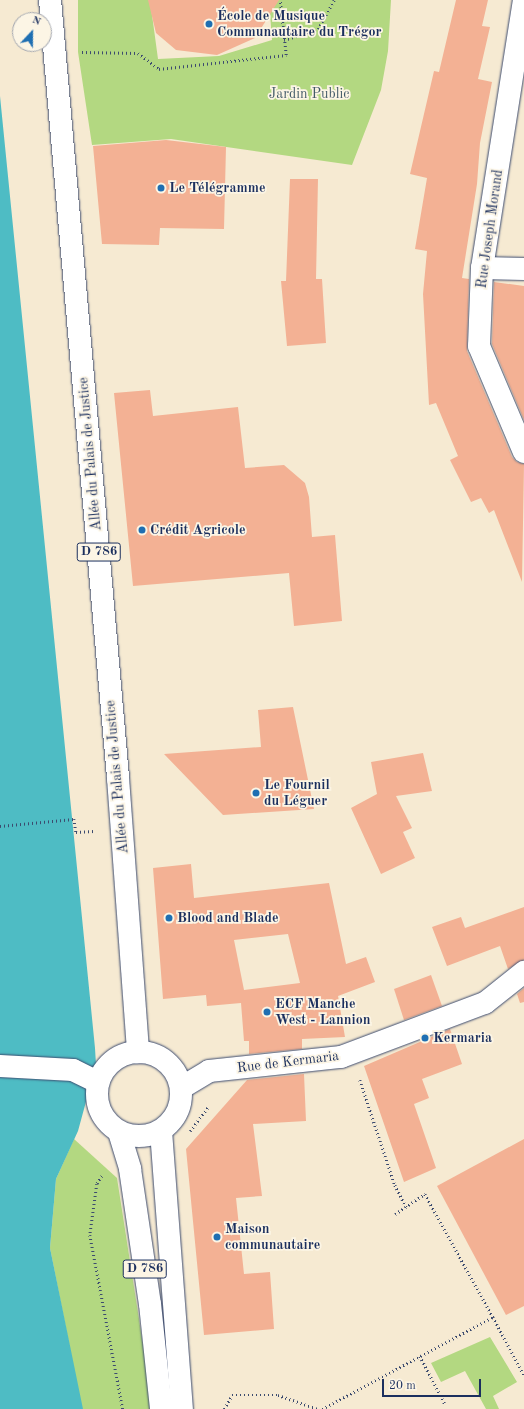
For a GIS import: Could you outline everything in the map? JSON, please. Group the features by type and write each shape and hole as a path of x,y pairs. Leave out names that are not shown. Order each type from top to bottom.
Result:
{"main road":[{"name":"Allée du Palais de Justice","path":"50,0 116,762 138,1052"},
{"name":"Rue Joseph Morand","path":"524,0 482,268 479,346 524,452"},
{"path":"482,268 524,269"},
{"name":"Rue de Kermaria","path":"181,1088 209,1071 341,1057 485,1003 524,972"},
{"path":"126,1052 138,1052 158,1056 169,1064 177,1075 181,1088 180,1104 173,1119 161,1131 147,1136 133,1136 119,1132 104,1119 97,1101 98,1082 105,1068 115,1058 126,1052"},
{"path":"0,1066 73,1070 98,1082"},
{"name":"D 786","path":"161,1131 182,1409"},
{"name":"D 786","path":"119,1132 130,1169 150,1304 161,1409"}],"path":[{"path":"78,52 138,54 160,69 286,55 280,0"},
{"path":"284,40 318,29 334,0"},
{"path":"0,826 74,819 76,832 97,830"},
{"path":"351,1053 395,1185 406,1207"},
{"path":"104,1172 97,1184 90,1235 123,1409"},
{"path":"394,1214 426,1194 524,1375"},
{"path":"322,1409 493,1317"},
{"path":"420,1356 445,1404"},
{"path":"224,1409 232,1395 278,1395 318,1409"}],"green space":[{"name":"Jardin Public","path":"78,0 150,0 158,59 219,56 272,40 269,0 391,0 388,51 381,90 352,165 171,139 92,145 78,52"},
{"path":"74,1139 117,1178 153,1409 82,1409 50,1248 56,1179"},
{"path":"490,1337 517,1382 493,1396 499,1409 486,1409 465,1371 441,1382 431,1363"}],"water":[{"path":"0,96 95,1048 96,1065 78,1131 56,1179 50,1248 83,1409 0,1409"}],"building":[{"name":"École de Musique Communautaire du Trégor","path":"148,0 279,0 255,38 217,55 176,50 156,33"},
{"path":"456,0 488,0 482,26 490,27 478,79 492,82 480,143 477,184 462,278 469,279 467,351 512,457 517,462 524,464 522,582 494,510 489,513 481,498 471,502 450,460 458,456 436,403 429,405 423,294 427,251 415,249 427,178 410,174 434,71 439,72"},
{"name":"Le Télégramme","path":"166,140 226,147 224,229 160,228 159,245 102,244 93,146"},
{"path":"290,179 318,179 316,279 322,279 326,343 287,346 281,281 286,281"},
{"path":"494,282 524,286 524,420 492,344"},
{"path":"150,390 153,416 238,407 245,468 284,465 305,483 309,497 312,537 335,535 342,621 294,626 289,573 133,586 114,393"},
{"name":"Le Fournil du Léguer","path":"293,707 314,809 223,815 164,754 261,747 258,710"},
{"path":"423,753 432,791 396,796 412,828 403,832 415,858 381,874 351,808 377,794 371,762"},
{"path":"191,864 194,898 329,883 346,964 366,957 375,982 338,996 345,1037 302,1039 302,1049 249,1054 249,1041 244,1041 241,1003 207,1006 206,995 163,999 153,868","holes":["288,934 300,983 244,990 234,940"]},
{"path":"524,907 524,960 508,969 500,946 447,966 432,927 461,917 465,928"},
{"path":"431,975 442,1006 404,1020 394,989"},
{"path":"524,988 524,1002 520,1003 517,994"},
{"path":"450,1029 462,1064 422,1079 429,1098 414,1104 436,1168 404,1182 364,1066"},
{"path":"304,1074 306,1121 253,1124 262,1196 236,1198 244,1274 270,1272 274,1329 204,1335 186,1149 247,1080"},
{"path":"524,1139 524,1306 506,1315 437,1186"}],"place":[{"name":"École de Musique Communautaire du Trégor","path":"209,24"},
{"name":"Le Télégramme","path":"161,188"},
{"name":"Crédit Agricole","path":"142,530"},
{"name":"Le Fournil du Léguer","path":"256,793"},
{"name":"Blood and Blade","path":"169,918"},
{"name":"ECF Manche West - Lannion","path":"267,1012"},
{"name":"Kermaria","path":"425,1038"},
{"name":"Maison communautaire","path":"217,1237"}]}
